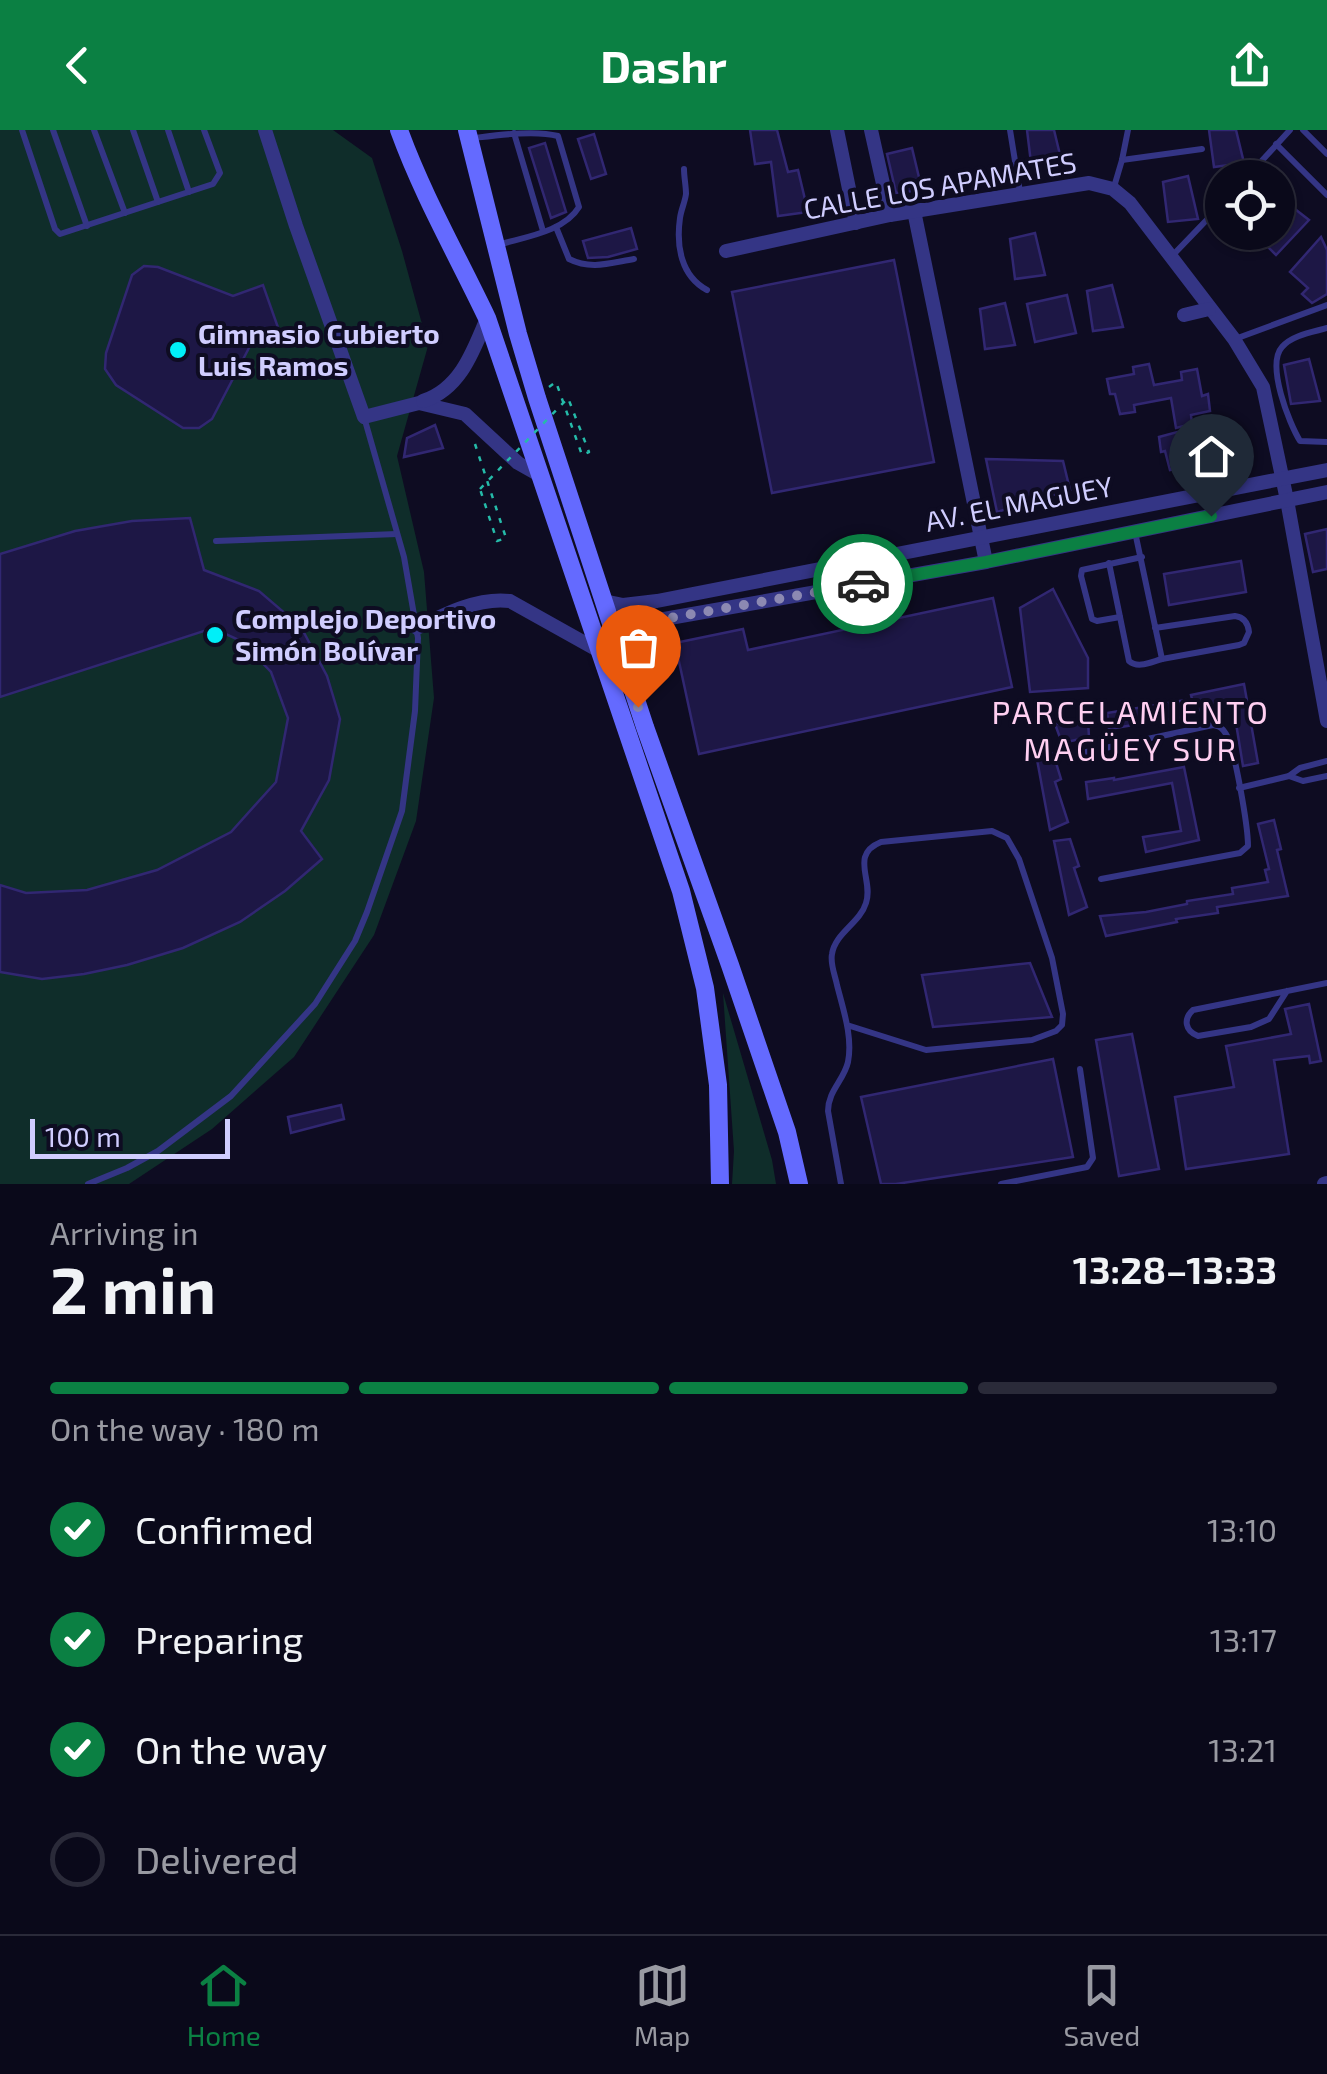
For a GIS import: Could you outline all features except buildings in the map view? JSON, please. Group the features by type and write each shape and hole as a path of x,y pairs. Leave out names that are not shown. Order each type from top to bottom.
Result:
{"main road":[{"path":"399,130 428,200 487,318 541,476 730,965 786,1132 799,1184"},
{"path":"468,134 518,334 604,601 611,651 705,988 718,1086 720,1184"}],"street":[{"path":"266,130 364,418 436,397 452,384 472,355 487,318"},
{"path":"837,130 856,223"},
{"path":"870,130 890,214"},
{"name":"CALLE LOS APAMATES","path":"726,252 890,214 1020,192 1089,183 1113,189 1130,204 1234,339 1263,387 1320,649 1327,721"},
{"path":"914,211 958,399 986,562"},
{"path":"1184,315 1209,309"},
{"path":"418,403 465,414 518,463 541,476"},
{"name":"AV. EL MAGUEY","path":"604,601 623,604 657,600 1327,470"},
{"name":"AV. EL MAGUEY","path":"611,651 647,622 986,562 1327,492"},
{"path":"416,628 446,614 496,600 510,601 611,651"}],"lane":[{"path":"22,130 58,233 64,234 214,184 220,177 204,130"},
{"path":"53,130 87,226"},
{"path":"94,130 125,214"},
{"path":"134,130 158,202"},
{"path":"168,130 189,192"},
{"path":"1010,130 1020,192"},
{"path":"1113,189 1128,130"},
{"path":"1262,160 1290,130"},
{"path":"1303,130 1327,154"},
{"path":"468,134 549,131 558,136 579,207 573,218 556,227 497,246"},
{"path":"514,133 544,231"},
{"path":"1276,144 1327,195"},
{"path":"1122,160 1202,149"},
{"path":"684,169 686,194 679,237 683,266 696,284 707,290"},
{"path":"1170,258 1205,222"},
{"path":"556,227 569,259 578,264 590,267 634,259"},
{"path":"1234,339 1327,305"},
{"path":"1327,328 1288,342 1277,353 1276,368 1286,414 1300,442 1327,442"},
{"path":"88,1184 158,1150 231,1096 314,1004 355,940 402,811 415,710 416,628 404,557 364,418"},
{"path":"1135,532 1162,659"},
{"path":"216,541 397,534"},
{"path":"1120,617 1092,619 1082,570 1142,557"},
{"path":"1109,564 1132,664 1239,645 1248,638 1248,627 1241,616 1155,628"},
{"path":"832,566 836,588"},
{"path":"1077,754 1213,725 1227,735 1240,788 1248,836 1248,846 1240,852 1101,879"},
{"path":"1240,788 1289,776 1300,768 1327,761"},
{"path":"1289,776 1303,781 1327,776"},
{"path":"841,1184 828,1100 849,1057 847,1025 832,952 866,904 867,851 881,842 992,831 1007,838 1019,859 1052,958 1062,1024 1056,1031 1032,1040 926,1050 847,1025"},
{"path":"1287,991 1269,1019 1250,1028 1198,1036 1187,1027 1192,1010 1287,991 1327,983"},
{"path":"1001,1184 1088,1166 1093,1158 1080,1070"}],"path":[{"path":"465,414 490,489 506,538 497,541 480,489 568,398 590,452 582,455 565,413 556,382 537,398"}],"green space":[{"name":"Complejo Deportivo Simón Bolívar","path":"0,130 333,130 372,158 428,346 397,456 424,572 434,698 416,821 374,935 294,1057 212,1129 129,1184 0,1184"},
{"path":"723,993 776,1184 732,1184 734,1151"}],"way so far":[{"path":"638,707 620,650 636,627 863,584"}],"place":[{"name":"Gimnasio Cubierto Luis Ramos","path":"178,350"},
{"name":"Complejo Deportivo Simón Bolívar","path":"215,635"}],"district":[{"name":"PARCELAMIENTO MAGÜEY SUR","path":"1131,732"}],"route":[{"path":"863,584 1211,516"}]}
